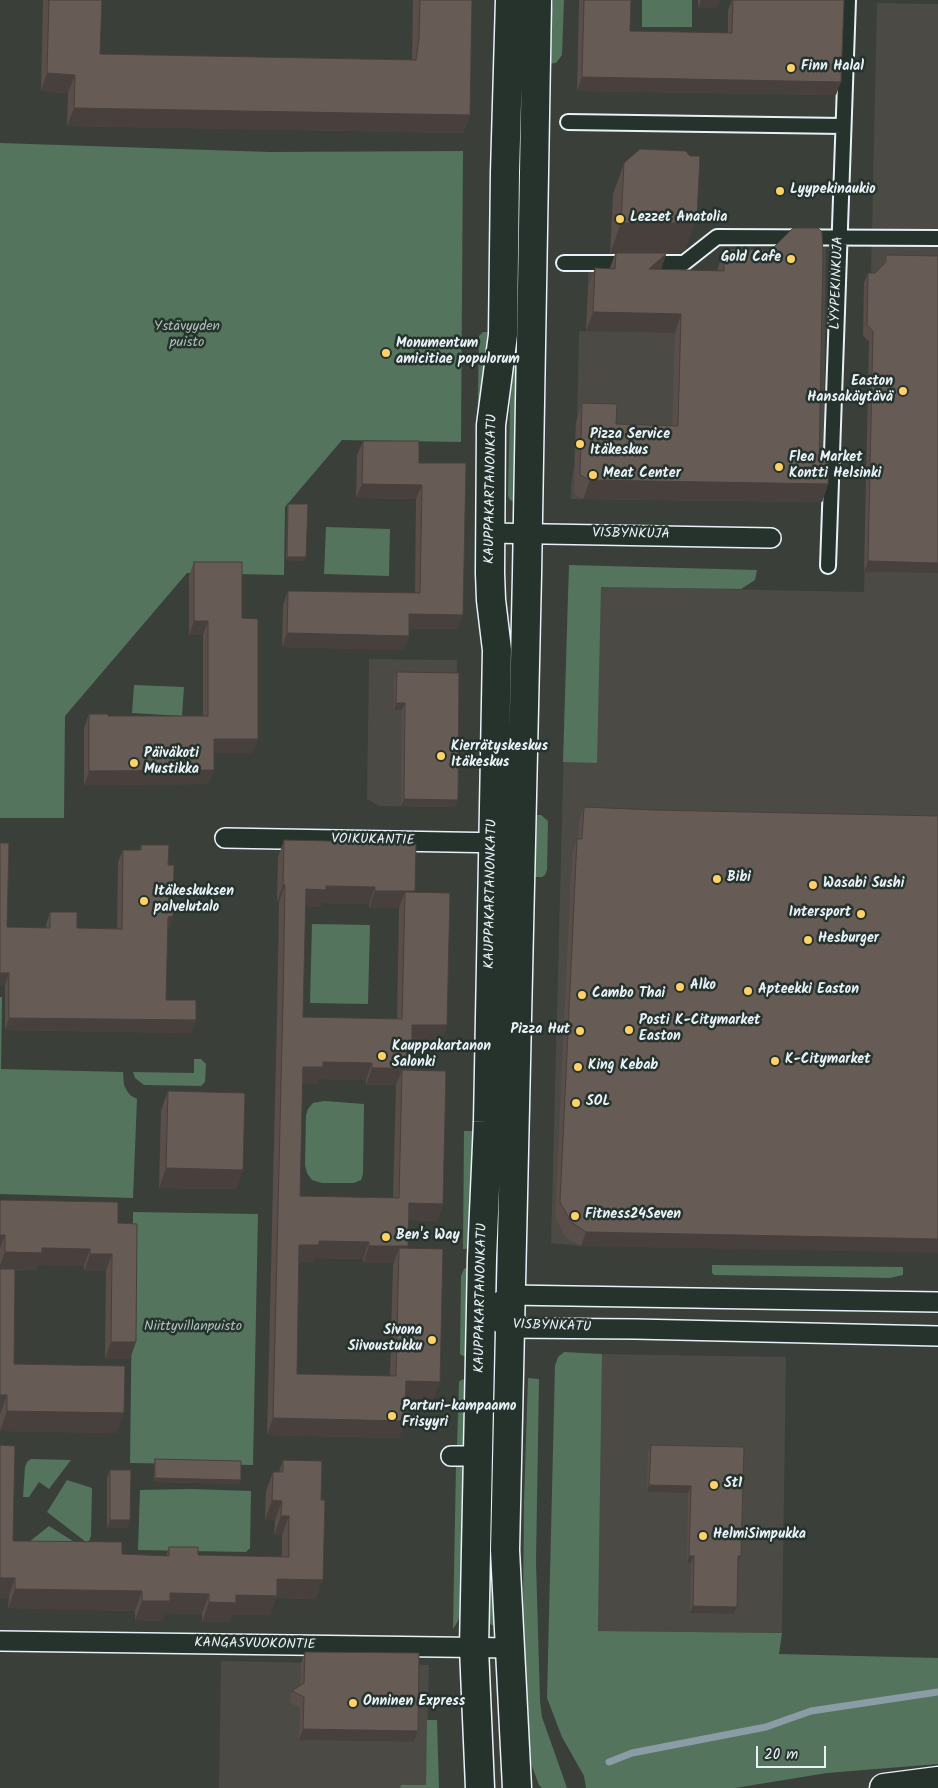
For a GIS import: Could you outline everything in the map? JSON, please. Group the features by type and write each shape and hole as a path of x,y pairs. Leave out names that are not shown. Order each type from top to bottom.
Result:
{"main road":[{"name":"KAUPPAKARTANONKATU","path":"480,1788 474,1648 498,650 491,600 491,425 503,335 510,0"},
{"name":"KAUPPAKARTANONKATU","path":"517,1788 505,1550 538,0"},
{"path":"884,1788 938,1781"}],"street":[{"name":"LYYPEKINKUJA","path":"828,566 848,0"},
{"path":"568,122 843,126"},
{"path":"564,263 684,262 717,237 938,238"},
{"name":"VISBYNKUJA","path":"490,533 771,538"},
{"name":"VOIKUKANTIE","path":"225,838 521,844"},
{"path":"510,1295 938,1302"},
{"name":"VISBYNKATU","path":"481,1313 510,1295"},
{"name":"VISBYNKATU","path":"481,1313 510,1328 646,1329 938,1336"},
{"path":"451,1456 478,1456"},
{"name":"KANGASVUOKONTIE","path":"0,1642 511,1648"}],"shaded area":[{"path":"877,3 938,4 938,1252 581,1246 551,1243 568,586 864,592"},
{"path":"811,246 826,246 823,502 571,499 577,421 579,331 645,332 588,287 588,264 667,288 717,289 718,268 764,269"},
{"path":"369,659 457,660 455,807 379,806 367,799"},
{"path":"602,1354 786,1357 782,1633 598,1631"},
{"path":"221,1661 429,1665 426,1786 401,1785 400,1788 219,1788"}],"green space":[{"path":"553,0 564,0 562,55 556,63 546,64"},
{"path":"642,0 692,0 692,27 642,27"},
{"name":"Ystävyyden puisto","path":"0,143 270,152 463,151 461,442 342,440 285,507 284,575 187,573 65,716 64,818 0,818"},
{"path":"515,186 527,187 515,502 510,500 508,496"},
{"path":"483,332 491,332 480,566 475,561 479,336"},
{"path":"326,527 390,529 389,576 324,574"},
{"path":"569,565 757,570 755,580 741,589 601,587 597,763 563,762"},
{"path":"134,685 184,687 182,716 132,713"},
{"path":"530,815 541,815 548,821 547,870 542,877 528,877"},
{"path":"312,924 370,925 368,1004 310,1003"},
{"path":"0,997 2,997 1,1069 123,1072 124,1085 127,1091 137,1099 133,1198 0,1194"},
{"path":"194,1059 201,1059 206,1064 205,1082 201,1086 144,1085 135,1078 133,1072 194,1073"},
{"path":"324,1101 364,1104 363,1174 361,1180 354,1183 322,1183 312,1180 307,1173 305,1165 306,1115 313,1103"},
{"path":"464,1131 473,1131 471,1248 463,1249"},
{"name":"Niittyvillanpuisto","path":"133,1212 258,1214 253,1465 130,1463"},
{"path":"471,1265 471,1355 463,1356 460,1354 461,1276 464,1269"},
{"path":"712,1265 903,1267 903,1275 890,1278 714,1275 712,1273"},
{"path":"564,1352 602,1354 598,1631 782,1633 779,1654 938,1658 938,1764 827,1773 735,1788 586,1788 584,1776 562,1737 547,1698 555,1366 558,1357"},
{"path":"469,1378 466,1447 457,1446 459,1382"},
{"path":"492,1378 503,1378 498,1622 494,1626 490,1624 489,1609"},
{"path":"528,1378 539,1379 536,1562 540,1701 542,1717 567,1788 542,1788 539,1785 529,1758 523,1613"},
{"path":"31,1459 71,1460 49,1489 39,1482 29,1497 23,1497 25,1467"},
{"path":"456,1464 465,1464 461,1611 453,1629"},
{"path":"67,1480 92,1488 91,1536 89,1541 86,1542 47,1512"},
{"path":"140,1490 251,1491 250,1548 246,1552 138,1550"},
{"path":"49,1526 76,1543 29,1542"},
{"path":"427,1720 437,1720 439,1788 400,1788 401,1785 426,1785"}],"building":[{"path":"49,0 102,0 100,54 416,60 419,38 420,0 472,0 470,115 74,108 75,75 47,73"},
{"path":"584,0 631,0 630,31 732,33 733,0 844,0 841,82 582,77"},
{"path":"640,149 686,151 690,156 700,156 697,217 690,223 621,223 624,163"},
{"path":"793,228 818,228 822,232 819,462 829,462 828,484 590,480 580,475 582,403 617,404 616,424 678,426 681,314 593,312 595,268 615,269 616,253 667,253 649,269 724,271 724,249 771,250"},
{"name":"Easton Hansakäytävä","path":"886,255 938,256 938,563 868,561 873,331 867,325 868,273 875,273 886,262"},
{"path":"363,441 419,441 419,463 466,463 463,615 409,614 409,636 287,633 288,591 420,593 422,485 362,484"},
{"path":"288,504 308,504 306,557 287,557"},
{"path":"194,562 242,562 242,618 258,619 258,739 214,739 214,770 89,771 89,714 108,714 108,716 208,716 208,621 194,621"},
{"path":"397,672 459,673 458,800 404,799 405,703 396,703"},
{"path":"584,807 938,816 938,1239 586,1232 571,1222 560,1202 577,839 582,839"},
{"path":"284,840 416,843 415,891 375,891 375,887 326,886 326,890 306,889 303,1017 402,1019 405,892 450,893 447,1025 412,1025 412,1068 372,1068 372,1063 323,1062 323,1067 303,1067 300,1196 399,1198 402,1070 446,1071 443,1204 409,1203 408,1246 369,1246 369,1242 319,1241 319,1245 299,1245 297,1374 396,1376 399,1248 443,1249 440,1382 406,1381 405,1421 273,1418 283,1000"},
{"path":"0,843 9,843 7,927 50,928 50,912 77,912 77,928 122,929 123,850 141,850 141,845 169,845 168,865 174,865 173,916 168,917 166,1000 196,1000 196,1020 9,1018 9,973 0,973"},
{"path":"168,1091 245,1093 243,1170 166,1168"},
{"path":"0,1200 118,1202 118,1223 137,1224 136,1342 111,1342 112,1254 90,1254 90,1249 42,1248 42,1253 5,1252 5,1235 0,1235"},
{"path":"0,1269 15,1269 14,1364 125,1366 124,1413 7,1411 7,1395 0,1395"},
{"path":"0,1445 15,1446 13,1541 122,1542 122,1554 169,1556 169,1547 198,1547 198,1555 289,1557 289,1516 281,1516 282,1501 272,1500 273,1472 283,1472 283,1460 322,1461 321,1500 325,1500 323,1580 277,1579 277,1596 236,1595 236,1603 209,1602 209,1594 170,1593 170,1601 142,1601 142,1591 15,1589 15,1578 0,1578"},
{"path":"651,1445 744,1447 741,1556 738,1556 737,1607 693,1606 694,1556 689,1556 691,1486 649,1485"},
{"path":"155,1459 241,1461 241,1480 155,1478"},
{"path":"110,1470 131,1470 130,1520 110,1520"},
{"name":"Onninen Express","path":"305,1652 419,1653 418,1731 303,1729 304,1697 292,1691 304,1683"}],"waterway":[{"path":"609,1762 632,1753 766,1727 811,1711 938,1692"}],"place":[{"name":"Finn Halal","path":"791,68"},
{"name":"Lyypekinaukio","path":"780,191"},
{"name":"Lezzet Anatolia","path":"620,219"},
{"name":"Gold Cafe","path":"791,259"},
{"name":"Monumentum amicitiae populorum","path":"386,353"},
{"name":"Easton Hansakäytävä","path":"903,391"},
{"name":"Pizza Service Itäkeskus","path":"580,444"},
{"name":"Flea Market Kontti Helsinki","path":"779,467"},
{"name":"Meat Center","path":"593,475"},
{"name":"Kierrätyskeskus Itäkeskus","path":"441,756"},
{"name":"Päiväkoti Mustikka","path":"134,763"},
{"name":"Bibi","path":"717,879"},
{"name":"Wasabi Sushi","path":"813,885"},
{"name":"Itäkeskuksen palvelutalo","path":"144,901"},
{"name":"Intersport","path":"861,914"},
{"name":"Hesburger","path":"808,940"},
{"name":"Alko","path":"680,987"},
{"name":"Apteekki Easton","path":"748,991"},
{"name":"Cambo Thai","path":"582,995"},
{"name":"Posti K-Citymarket Easton","path":"629,1030"},
{"name":"Pizza Hut","path":"580,1031"},
{"name":"Kauppakartanon Salonki","path":"382,1056"},
{"name":"K-Citymarket","path":"775,1061"},
{"name":"King Kebab","path":"578,1067"},
{"name":"SOL","path":"576,1103"},
{"name":"Fitness24Seven","path":"575,1216"},
{"name":"Ben's Way","path":"386,1237"},
{"name":"Sivona Siivoustukku","path":"432,1340"},
{"name":"Parturi-kampaamo Frisyyri","path":"392,1416"},
{"name":"St1","path":"714,1485"},
{"name":"HelmiSimpukka","path":"703,1536"},
{"name":"Onninen Express","path":"353,1703"}]}
